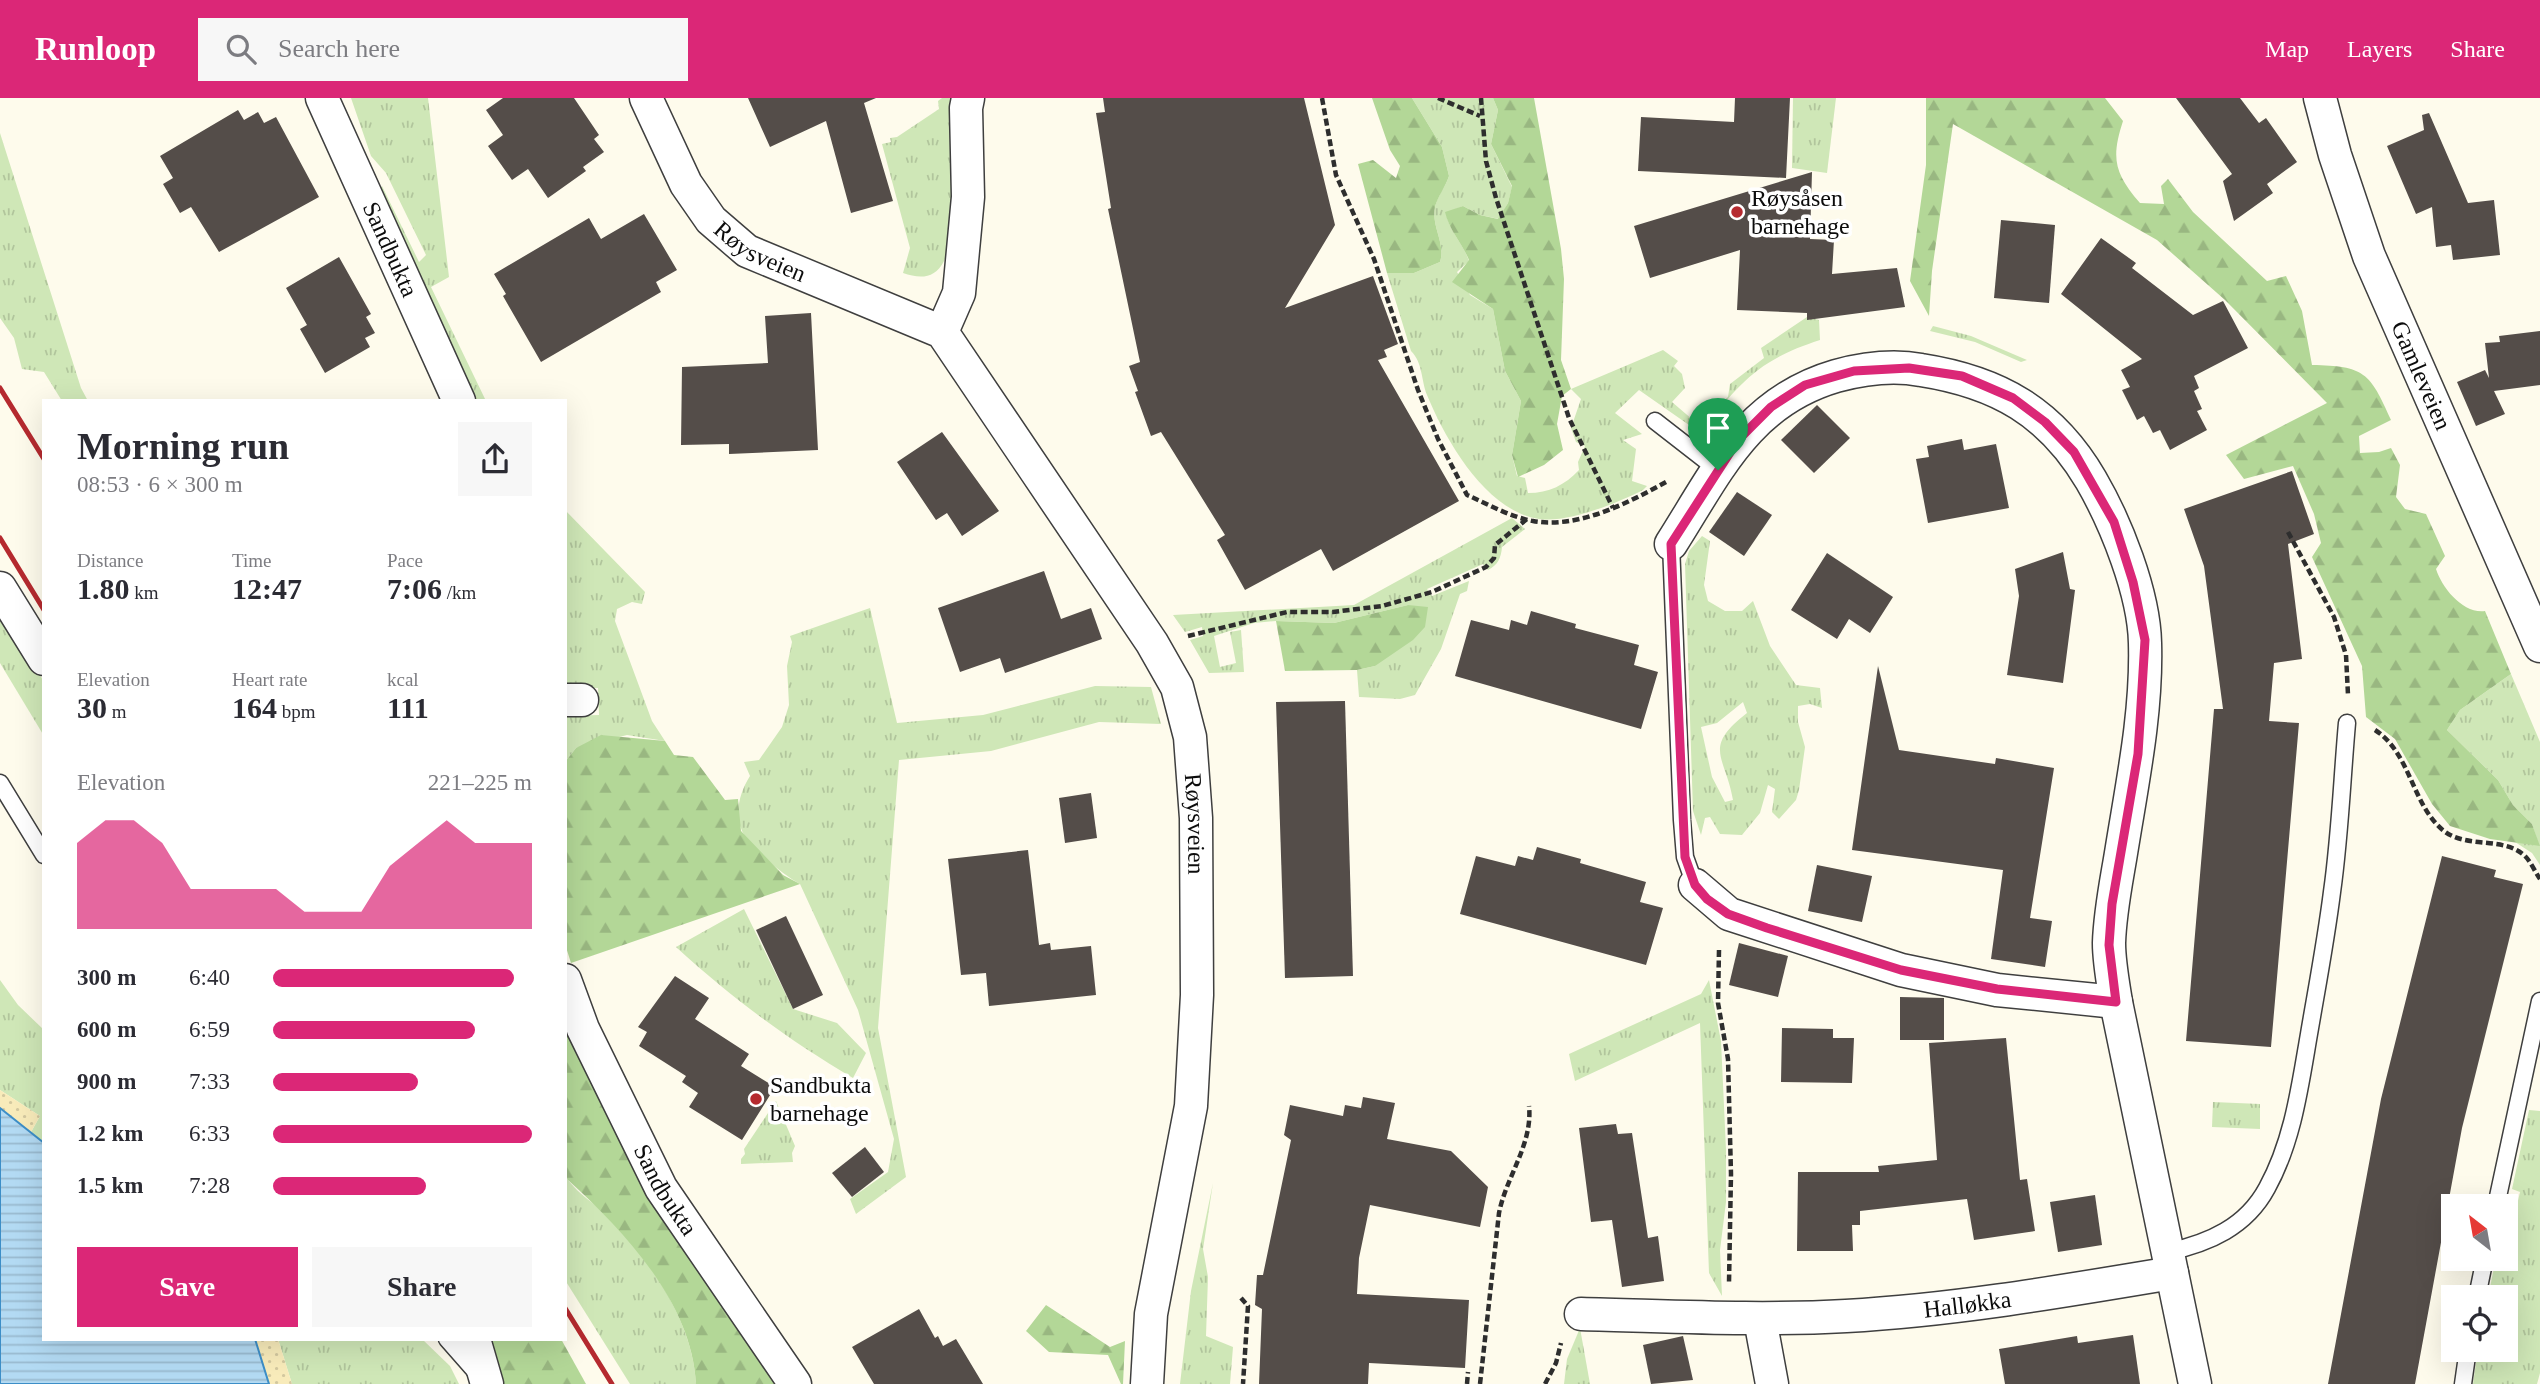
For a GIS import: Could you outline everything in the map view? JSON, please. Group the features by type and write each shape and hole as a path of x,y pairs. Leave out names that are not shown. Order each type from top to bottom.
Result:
{"street":[{"name":"Sandbukta","path":"322,98 458,399"},
{"name":"Røysveien","path":"646,98 685,184 711,220 747,251 942,332 1152,643 1177,687 1189,737 1195,818 1197,995 1191,1106 1151,1314 1147,1384"},
{"path":"942,332 959,293 968,197 968,98"},
{"name":"Gamleveien","path":"2320,98 2369,256 2540,646"},
{"path":"1671,544 1707,462 1738,440 1771,407 1805,385 1854,371 1909,368 1962,376 2013,398 2045,422 2074,452 2114,522 2133,582 2145,640 2138,754 2112,904 2109,945 2116,1002 2195,1384"},
{"path":"0,588 42,656"},
{"path":"1695,885 1728,914 1901,970 1997,989 2116,1002"},
{"name":"Sandbukta","path":"567,985 583,1029 661,1188 794,1384"},
{"name":"Halløkka","path":"1581,1314 1747,1319 1849,1316 2019,1297 2170,1262"},
{"path":"1747,1319 1773,1384"},
{"path":"475,1341 486,1384"}],"lane":[{"path":"1655,421 1707,462"},
{"path":"1671,544 1682,820 1685,857 1695,885"},
{"path":"2170,1262 2230,1230 2249,1212 2267,1189 2283,1152 2296,1108 2333,890 2347,723"},
{"path":"0,783 42,852"},
{"path":"2499,1194 2540,1002"},
{"path":"449,1341 486,1384"},
{"path":"2463,1384 2466,1362"}],"path":[{"path":"1322,98 1336,175 1374,259 1418,390 1438,439 1467,495 1527,519 1557,521 1613,508 1707,462"},
{"path":"1438,98 1480,116"},
{"path":"1481,98 1480,116 1486,161 1496,198 1569,418 1613,508"},
{"path":"1205,630 1287,612 1333,612 1382,606 1432,592 1486,568 1494,558 1495,545 1527,519"},
{"path":"2288,532 2325,598 2346,655 2347,723 2368,725 2392,746 2435,822 2446,832 2459,839 2512,848 2525,857 2540,879"},
{"path":"1728,914 1721,933 1717,978 1728,1059 1731,1174 1728,1279 1747,1319"},
{"path":"1480,1384 1499,1213 1504,1188 1525,1141 1531,1120 1529,1106"},
{"path":"1241,1298 1248,1306 1243,1384"},
{"path":"1545,1384 1556,1363"},
{"path":"1467,1384 1468,1372"}],"green space":[{"path":"351,98 428,98 449,277 431,287 485,399 464,399 379,191 382,186 419,262 426,255 386,173 371,156"},
{"path":"952,98 951,229 948,248 940,267 932,274 915,276 903,273 910,248 882,144 891,142 890,138 897,137 939,109 938,101"},
{"path":"1372,98 1412,98 1442,147 1449,176 1434,214 1441,248 1440,262 1414,273 1387,273 1358,164 1373,160 1396,178 1400,166 1390,150"},
{"path":"1412,98 1493,98 1498,110 1491,144 1512,187 1508,203 1499,219 1480,215 1463,206 1446,213 1469,261 1457,272 1470,295 1493,309 1505,371 1521,401 1512,455 1517,476 1525,478 1528,493 1543,492 1556,487 1579,470 1578,462 1585,446 1576,442 1571,428 1581,399 1571,389 1663,350 1678,361 1674,366 1682,374 1685,388 1672,402 1700,426 1713,409 1728,397 1730,384 1764,358 1761,348 1807,317 1819,320 1820,340 1766,364 1741,385 1702,430 1689,425 1639,390 1615,413 1642,434 1623,440 1636,449 1632,481 1647,486 1643,490 1593,511 1564,518 1539,519 1502,503 1470,471 1435,413 1418,361 1411,351 1387,273 1414,273 1440,262 1441,255 1434,214 1449,176 1442,147"},
{"path":"1493,98 1534,98 1564,279 1561,360 1571,389 1562,396 1557,424 1563,450 1544,465 1518,477 1512,455 1521,401 1505,371 1493,309 1452,282 1469,260 1449,225 1445,212 1463,206 1480,215 1498,219 1508,203 1512,186 1491,144 1498,110"},
{"path":"1793,98 1836,98 1827,173 1792,168"},
{"path":"1926,98 2105,98 2123,121 2116,155 2120,174 2140,203 2164,204 2161,186 2168,179 2193,212 2267,281 2286,276 2302,311 2312,365 2343,367 2363,375 2377,391 2391,420 2359,436 2360,453 2391,448 2400,465 2396,497 2405,509 2426,514 2445,556 2436,569 2443,584 2461,604 2477,611 2485,611 2511,674 2460,710 2447,730 2498,780 2513,805 2532,824 2540,846 2490,839 2450,826 2432,804 2395,739 2366,717 2362,666 2312,557 2321,543 2314,514 2293,466 2244,479 2226,455 2327,403 2225,300 2157,240 1953,124 1932,271 1929,316 1910,281 1926,165"},
{"path":"0,133 81,388 87,399 61,399 44,372 22,369 14,338 0,318"},
{"path":"1933,326 1971,336 2027,360 2021,362 1975,342 1930,331"},
{"path":"567,512 645,592 642,604 632,602 617,609 615,621 652,721 665,741 627,735 576,748 567,759 567,716 599,715 598,688 567,687"},
{"path":"1512,518 1525,529 1502,547 1500,558 1494,566 1488,570 1483,564 1427,589 1432,596 1469,581 1467,591 1460,594 1441,649 1415,695 1400,699 1359,697 1357,670 1375,666 1408,605 1334,623 1254,623 1214,636 1220,667 1236,663 1230,632 1241,630 1244,672 1209,673 1190,640 1203,636 1202,627 1185,632 1173,615 1354,605"},
{"path":"1702,536 1710,541 1704,585 1708,601 1725,611 1742,611 1753,601 1770,646 1796,685 1820,688 1822,708 1810,704 1798,706 1798,722 1805,747 1796,800 1779,819 1772,812 1775,789 1768,785 1760,813 1742,835 1720,834 1710,817 1705,818 1701,835 1693,811 1685,564 1689,551","holes":["1743,702 1747,713 1733,725 1721,744 1720,753 1733,800 1725,802 1712,777 1701,727 1717,723"]},
{"path":"0,605 42,678 42,733 0,663"},
{"path":"1408,605 1428,607 1425,627 1413,640 1375,666 1357,670 1285,671 1276,621 1334,623"},
{"path":"870,608 897,723 983,715 1095,686 1151,687 1161,724 1099,722 991,751 899,760 878,1028 906,1177 856,1214 850,1199 888,1172 894,1139 858,1010 800,884 750,843 741,828 739,808 741,795 750,776 744,762 759,760 782,727 789,705 787,666 792,642 790,636"},
{"path":"2511,674 2540,742 2540,865 2532,853 2515,842 2539,845 2532,824 2513,805 2498,780 2447,730 2460,710"},
{"path":"601,735 665,741 674,755 693,757 725,800 738,799 741,831 783,875 800,884 571,963 567,950 567,759 576,748"},
{"path":"744,909 793,1009 837,1023 866,1053 853,1078 761,1017 676,947"},
{"path":"0,980 18,1005 42,1028 42,1141 31,1132 40,1116 0,1090"},
{"path":"1709,980 1721,1041 1726,1150 1726,1202 1720,1250 1722,1296 1709,1273 1700,1023 1575,1081 1569,1054 1701,994"},
{"path":"567,1014 661,1213 775,1384 696,1384 692,1354 669,1298 632,1246 568,1180"},
{"path":"776,1101 795,1146 792,1153 793,1162 741,1164 744,1149"},
{"path":"2213,1102 2260,1104 2260,1129 2212,1127"},
{"path":"2529,1110 2540,1111 2540,1373 2537,1384 2473,1384 2476,1362 2518,1362 2518,1285 2490,1285 2493,1271 2518,1271 2520,1192 2512,1189"},
{"path":"567,1178 612,1220 642,1255 668,1295 687,1339 696,1384 630,1384 567,1283"},
{"path":"1213,1183 1203,1249 1208,1277 1206,1336 1233,1347 1230,1384 1180,1384 1191,1291"},
{"path":"1046,1305 1110,1347 1125,1341 1123,1384 1108,1355 1049,1352 1026,1331"},
{"path":"1580,1328 1590,1384 1564,1384 1567,1359"},
{"path":"279,1341 424,1341 450,1366 459,1384 292,1384"},
{"path":"488,1341 562,1341 586,1384 499,1384"}],"sand":[{"path":"0,1090 40,1116 31,1132 0,1108"},
{"path":"256,1341 279,1341 292,1384 269,1384"}],"water":[{"path":"0,1108 42,1141 42,1341 256,1341 269,1384 0,1384"}],"building":[{"path":"503,98 574,98 599,135 594,139 604,152 583,167 586,171 548,198 528,169 512,180 488,146 503,135 486,110"},
{"path":"748,98 876,98 864,103 893,201 851,213 826,121 770,147"},
{"path":"1103,98 1304,98 1335,225 1285,308 1373,276 1398,344 1384,350 1387,357 1378,360 1459,501 1333,571 1321,549 1245,590 1217,540 1225,535 1161,432 1151,436 1135,392 1138,391 1129,366 1140,362 1108,209 1111,208 1096,113 1105,112"},
{"path":"1735,98 1790,98 1786,178 1638,171 1641,117 1734,122"},
{"path":"2176,98 2240,98 2259,123 2266,118 2297,162 2267,184 2273,193 2234,221 2223,181 2232,174"},
{"path":"238,110 244,120 258,112 264,123 276,117 319,197 219,252 191,207 180,213 163,184 173,178 160,156"},
{"path":"2429,113 2468,203 2494,200 2500,255 2453,260 2451,245 2436,247 2432,207 2416,214 2387,146 2424,130 2422,115"},
{"path":"1812,172 1810,239 1834,240 1832,274 1897,268 1905,307 1807,320 1807,313 1737,310 1740,250 1650,278 1634,226"},
{"path":"644,214 677,270 656,282 661,292 541,362 503,296 506,294 494,274 589,218 601,239"},
{"path":"2001,220 2055,225 2049,303 1994,298"},
{"path":"2101,238 2136,263 2132,268 2193,315 2223,301 2248,348 2194,376 2199,388 2194,391 2202,409 2197,411 2207,430 2170,450 2160,430 2153,433 2144,416 2137,420 2122,390 2130,387 2121,370 2142,359 2061,294"},
{"path":"339,257 371,314 366,317 375,333 365,338 370,347 325,373 300,329 307,325 286,288"},
{"path":"811,313 818,450 729,454 729,444 681,445 682,367 768,363 765,316"},
{"path":"2540,331 2540,385 2494,391 2505,414 2476,426 2457,382 2485,370 2489,378 2485,343 2500,342 2499,336"},
{"path":"1817,405 1850,438 1814,473 1781,440"},
{"path":"942,432 999,511 962,536 947,513 936,520 897,462"},
{"path":"1962,439 1964,450 1996,444 2009,508 1928,523 1916,459 1929,457 1927,446"},
{"path":"2292,471 2314,534 2288,544 2302,659 2274,663 2269,721 2299,723 2271,1047 2186,1041 2214,709 2223,709 2204,566 2184,509"},
{"path":"1737,492 1772,515 1744,556 1709,532"},
{"path":"2063,552 2070,589 2075,590 2063,683 2007,675 2019,596 2015,569"},
{"path":"1827,553 1893,597 1870,633 1849,619 1837,639 1791,610"},
{"path":"1044,571 1061,619 1091,608 1102,639 1005,673 1000,658 960,672 938,608"},
{"path":"1531,611 1576,624 1575,628 1639,645 1634,665 1658,672 1641,729 1455,676 1471,620 1509,630 1511,620 1527,625"},
{"path":"1878,666 1899,750 1995,764 1996,758 2054,768 2030,918 2052,921 2045,967 1991,959 2003,870 1852,850"},
{"path":"1345,701 1353,976 1285,978 1276,702"},
{"path":"1091,793 1097,838 1065,843 1059,798"},
{"path":"1537,847 1646,882 1640,902 1663,908 1646,965 1460,914 1476,856 1515,866 1518,856 1533,860"},
{"path":"1028,850 1039,945 1050,943 1051,950 1091,946 1096,995 989,1006 986,973 961,975 948,859"},
{"path":"2442,856 2496,870 2494,877 2523,884 2462,1128 2450,1194 2441,1194 2441,1242 2415,1384 2328,1384 2381,1099"},
{"path":"1817,865 1872,876 1862,922 1808,911"},
{"path":"786,916 823,995 793,1009 756,930"},
{"path":"1739,943 1788,956 1778,997 1729,985"},
{"path":"675,976 709,998 695,1019 749,1054 741,1066 775,1087 742,1140 689,1107 698,1093 682,1082 686,1076 639,1046 647,1032 638,1027"},
{"path":"1900,997 1944,998 1944,1040 1900,1040"},
{"path":"1782,1028 1833,1029 1833,1038 1854,1038 1852,1083 1781,1082"},
{"path":"2006,1038 2020,1180 2027,1179 2035,1231 1974,1240 1967,1199 1860,1211 1860,1225 1852,1225 1853,1251 1797,1251 1798,1172 1879,1172 1878,1166 1937,1160 1929,1043"},
{"path":"1363,1097 1395,1103 1387,1139 1451,1151 1488,1187 1480,1227 1370,1205 1359,1258 1357,1294 1469,1300 1465,1368 1369,1363 1368,1384 1259,1384 1262,1309 1255,1305 1257,1275 1263,1275 1291,1140 1284,1135 1290,1105 1343,1116 1345,1105 1361,1108"},
{"path":"1616,1124 1618,1134 1632,1133 1648,1238 1658,1236 1664,1281 1622,1287 1612,1220 1591,1222 1579,1128"},
{"path":"865,1147 884,1172 852,1197 832,1173"},
{"path":"2095,1195 2102,1245 2058,1252 2050,1202"},
{"path":"919,1309 935,1338 938,1336 943,1346 956,1339 983,1384 874,1384 852,1347"},
{"path":"2133,1335 2140,1384 2005,1384 1999,1349 2077,1336 2078,1343"},
{"path":"1683,1336 1693,1380 1651,1384 1643,1345"}],"railway":[{"path":"0,388 42,456"},
{"path":"0,538 42,607"},
{"path":"567,1311 612,1384"}],"place":[{"name":"Røysåsen barnehage","path":"1737,212"},
{"name":"Sandbukta barnehage","path":"756,1099"}],"route":[{"path":"1909,368 1962,376 2013,398 2045,422 2074,452 2114,522 2133,582 2145,640 2138,754 2112,904 2109,945 2116,1002 1997,989 1901,970 1728,914 1707,899 1695,885 1685,857 1682,820 1671,544 1718,470 1738,440 1771,407 1805,385 1854,371 1909,368"}]}
